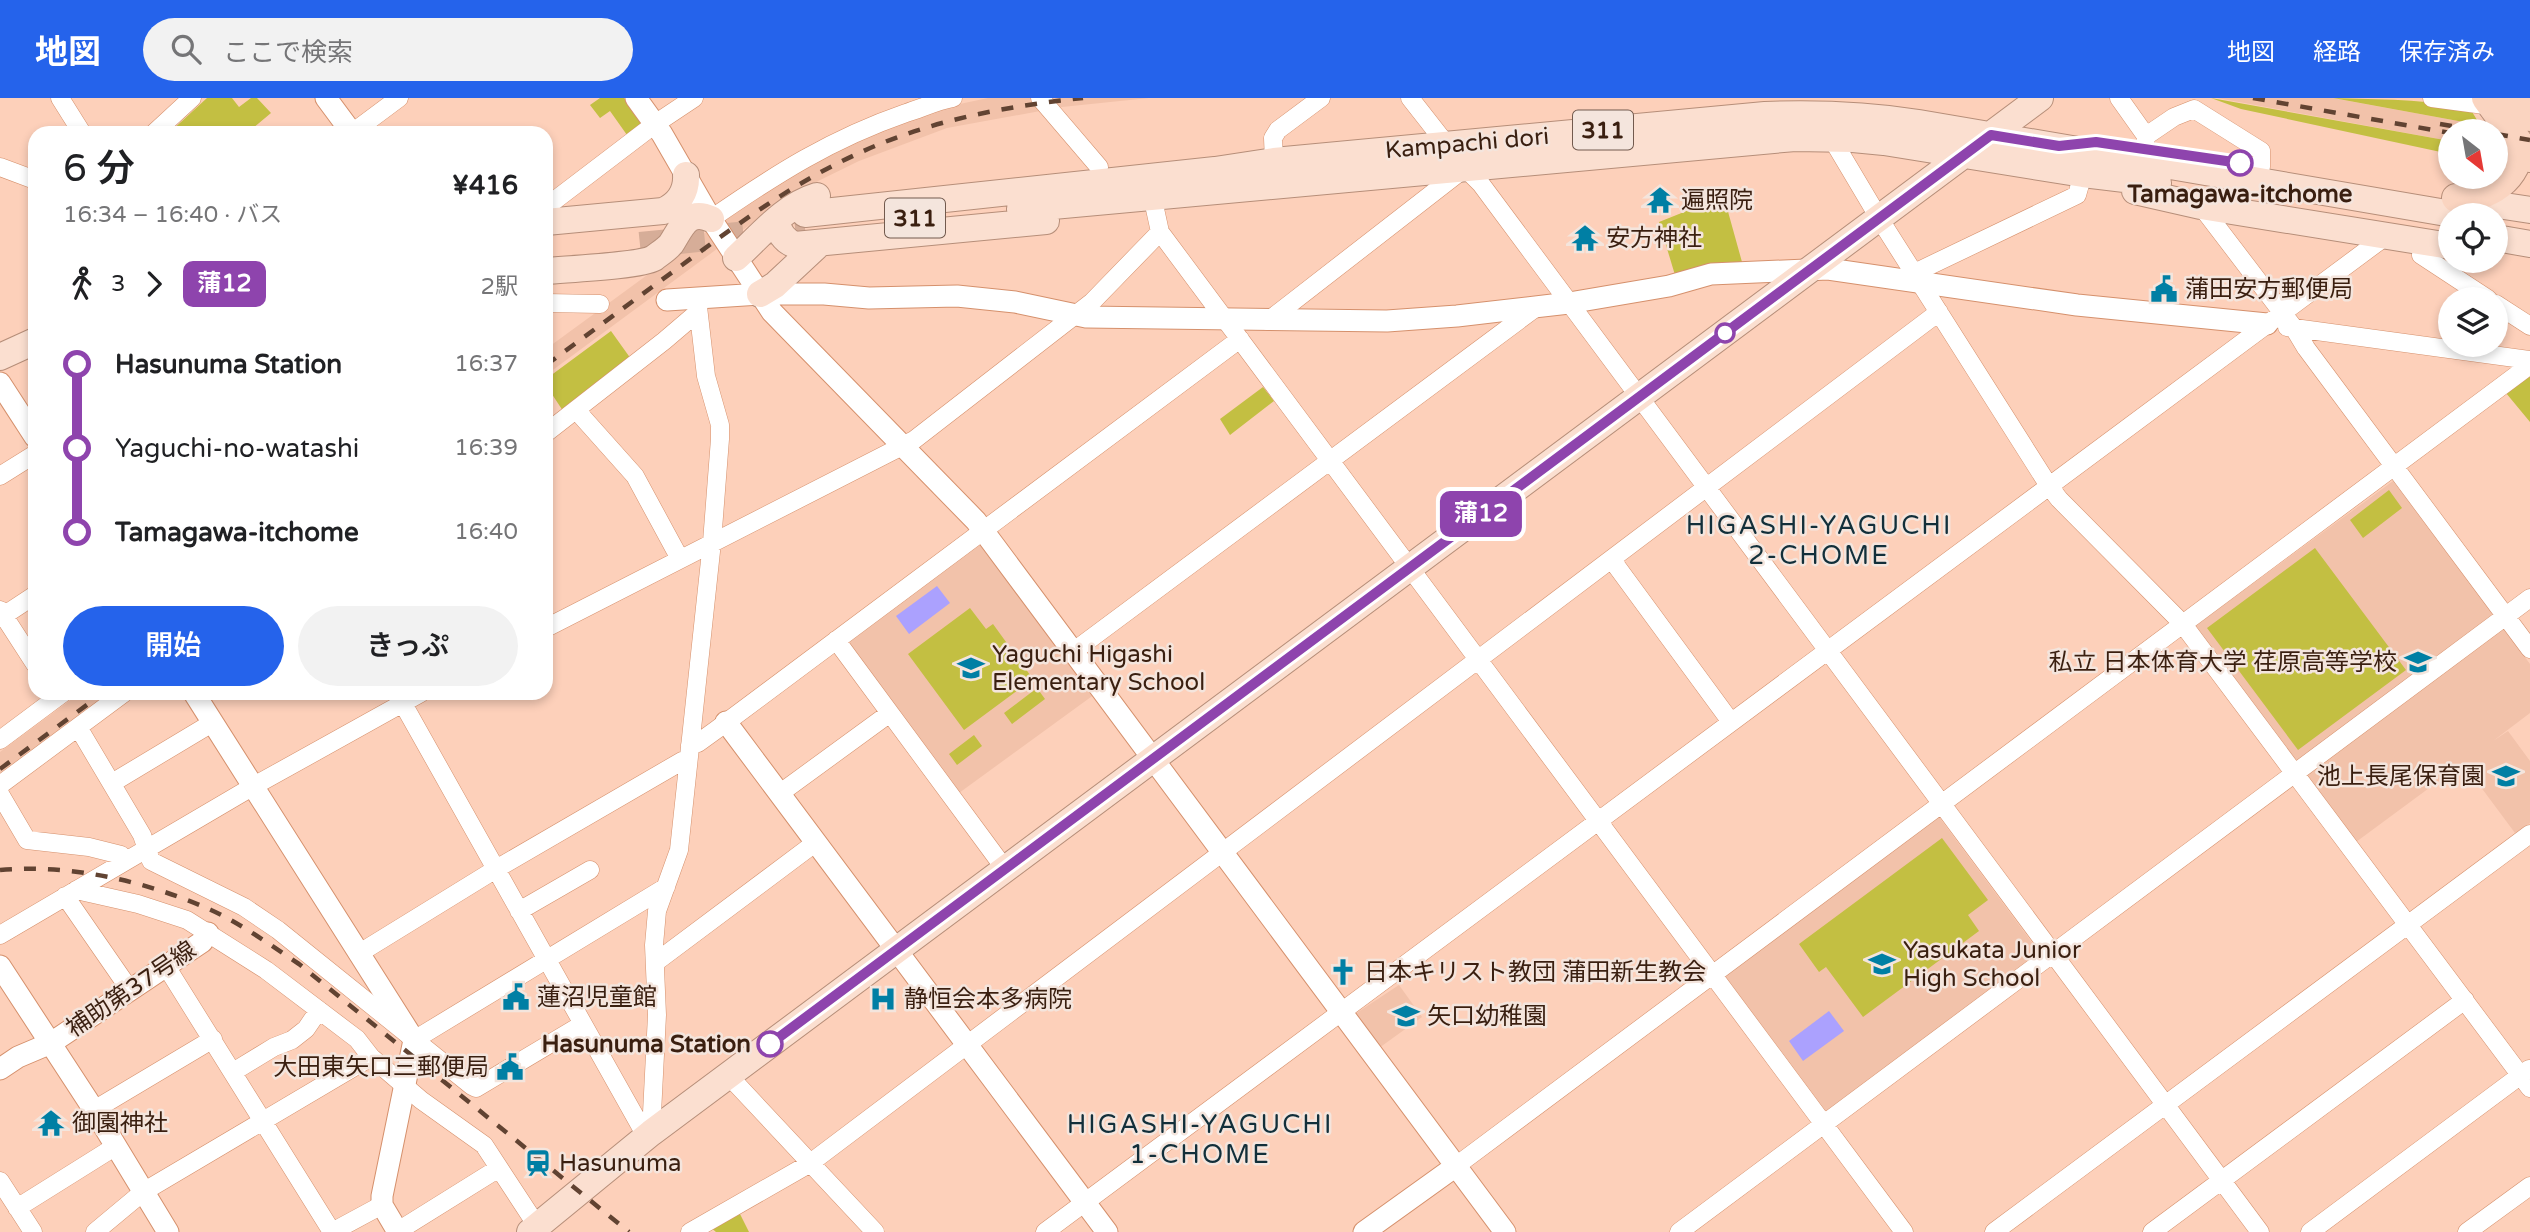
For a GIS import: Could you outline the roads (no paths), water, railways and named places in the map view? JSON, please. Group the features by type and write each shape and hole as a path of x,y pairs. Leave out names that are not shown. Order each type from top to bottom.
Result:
{"highway":[{"path":"2498,101 2530,117"},
{"path":"2465,203 2498,186 2514,168 2520,152 2525,151 2498,101"}],"main road":[{"path":"536,1230 648,1135 2040,98"},
{"name":"Kampachi dori","path":"1216,180 1274,162 1765,115 1812,106 2059,146 2097,155 2196,189 2438,206"},
{"name":"Kampachi dori","path":"810,229 1216,180 1465,168 1756,140 1832,139 1884,142 2438,229"},
{"path":"2059,146 2096,142 2145,142 2438,203"},
{"path":"736,258 776,221 799,202 818,196 1099,167 1183,164 1216,180 1157,221 810,229 795,245 780,234 776,221"},
{"path":"553,237 644,229 663,211 678,202 684,192 685,175"},
{"path":"2196,189 2386,236 2438,244"},
{"path":"2508,209 2530,210"},
{"path":"553,270 646,261 668,247 681,225 691,218 701,216 711,219"},
{"path":"553,253 644,229 663,217 674,232 674,238"},
{"path":"553,222 644,229"},
{"path":"2508,223 2530,227"},
{"path":"760,294 775,285 810,229"},
{"path":"2508,240 2530,244"},
{"path":"2508,255 2530,258"},
{"path":"0,337 28,325"},
{"path":"0,357 28,344"}],"street":[{"path":"60,98 78,126"},
{"path":"162,126 192,98"},
{"path":"326,98 347,126"},
{"path":"361,126 399,98"},
{"path":"636,98 772,312 983,531 1505,1232"},
{"path":"553,202 655,124 694,98"},
{"path":"711,219 765,181 821,148 876,124 953,98"},
{"path":"1040,98 1099,167"},
{"path":"1274,162 1273,138 1278,130 1321,98"},
{"path":"1410,98 1465,168 1481,184 2260,1232"},
{"path":"2119,98 2145,142 2174,117 2194,109 2261,151 2262,167"},
{"path":"2432,98 2498,101"},
{"path":"1832,139 1911,278 1939,312 2049,486 2182,623 2406,924 2527,1077 2310,1232"},
{"path":"0,167 28,177"},
{"path":"1268,321 1465,168"},
{"path":"1911,278 2077,195 2083,174"},
{"path":"2196,189 2274,319"},
{"path":"553,624 903,446 1092,302 1157,221 1226,321 1904,1232"},
{"path":"1045,1232 2386,236"},
{"path":"2423,242 2421,255 2470,287"},
{"path":"667,300 697,305 760,294 824,294 869,298 957,296 1015,302 1086,317 1115,319 1387,321 1569,303 1669,286 1711,274 1807,272 1828,269 1911,278 2077,304 2274,319 2294,328 2530,363"},
{"path":"553,303 600,304"},
{"path":"553,428 664,341 697,305"},
{"path":"648,1135 657,1014 654,945 657,911 679,850 712,542 720,425 706,376 697,305"},
{"path":"1074,651 1538,306"},
{"path":"690,1232 810,1164 1939,312"},
{"path":"2508,312 2530,326"},
{"path":"2294,328 2530,649"},
{"path":"358,954 496,869 682,761 698,743 1240,339"},
{"path":"1364,1232 2530,363"},
{"path":"0,383 28,426"},
{"path":"577,411 635,476 680,559"},
{"path":"0,476 28,458"},
{"path":"1612,560 1731,722"},
{"path":"1682,1231 2530,598"},
{"path":"28,599 1,615 28,654"},
{"path":"836,640 1005,869"},
{"path":"0,740 52,700"},
{"path":"0,785 115,700"},
{"path":"198,700 414,1040 382,1205 398,1232 499,1168"},
{"path":"0,935 397,700"},
{"path":"401,700 648,1135"},
{"path":"779,794 890,713"},
{"path":"726,722 1107,1232"},
{"path":"112,783 212,723"},
{"path":"78,727 142,835 151,861 222,895 278,930 476,1088 583,1024"},
{"path":"0,794 27,840 89,847 121,855 125,861"},
{"path":"1994,1232 2530,834"},
{"path":"656,962 815,843"},
{"path":"519,911 590,870"},
{"path":"414,1040 666,887"},
{"path":"71,893 138,904 181,918 250,958 357,1039 371,1057 421,1100 484,1145 536,1230"},
{"path":"71,893 130,990"},
{"name":"補助第37号線","path":"0,1069 18,1057 51,1043 202,942 208,933"},
{"path":"0,966 94,1110 168,1232"},
{"path":"166,966 332,1232 382,1205"},
{"path":"2152,1232 2465,1000"},
{"path":"233,1072 274,1047 292,1040 306,1029 319,1010"},
{"path":"94,1110 213,1039"},
{"name":"補助第37号線","path":"0,1085 26,1068 51,1043"},
{"path":"95,1232 143,1192 371,1057"},
{"path":"728,1075 874,1232"},
{"path":"9,1203 116,1146"},
{"path":"0,1181 9,1203 33,1232"},
{"path":"2468,1232 2530,1186"}],"tunnel":[{"path":"640,245 805,228"}],"railway":[{"path":"553,360 743,221 810,178 857,154 911,132 967,117 1025,105 1083,98"},
{"path":"2253,98 2438,131"},
{"path":"2508,136 2530,140"},
{"path":"0,769 94,700"},
{"path":"0,870 54,870 108,877 161,891 234,922 299,964 629,1232"}],"place":[{"name":"Tamagawa-itchome","path":"2240,163"},
{"name":"遍照院","path":"1660,200"},
{"name":"安方神社","path":"1585,238"},
{"name":"蒲田安方郵便局","path":"2164,289"},
{"name":"私立 日本体育大学 荏原高等学校","path":"2418,662"},
{"name":"Yaguchi Higashi Elementary School","path":"971,668"},
{"name":"池上長尾保育園","path":"2506,776"},
{"name":"Yasukata Junior High School","path":"1882,964"},
{"name":"日本キリスト教団 蒲田新生教会","path":"1343,972"},
{"name":"蓮沼児童館","path":"516,997"},
{"name":"静恒会本多病院","path":"883,999"},
{"name":"矢口幼稚園","path":"1406,1016"},
{"name":"Hasunuma Station","path":"770,1044"},
{"name":"大田東矢口三郵便局","path":"510,1067"},
{"name":"御園神社","path":"51,1123"},
{"name":"Hasunuma","path":"538,1163"}],"district":[{"name":"HIGASHI-YAGUCHI 2-CHOME","path":"1819,540"},
{"name":"HIGASHI-YAGUCHI 1-CHOME","path":"1200,1139"}]}
